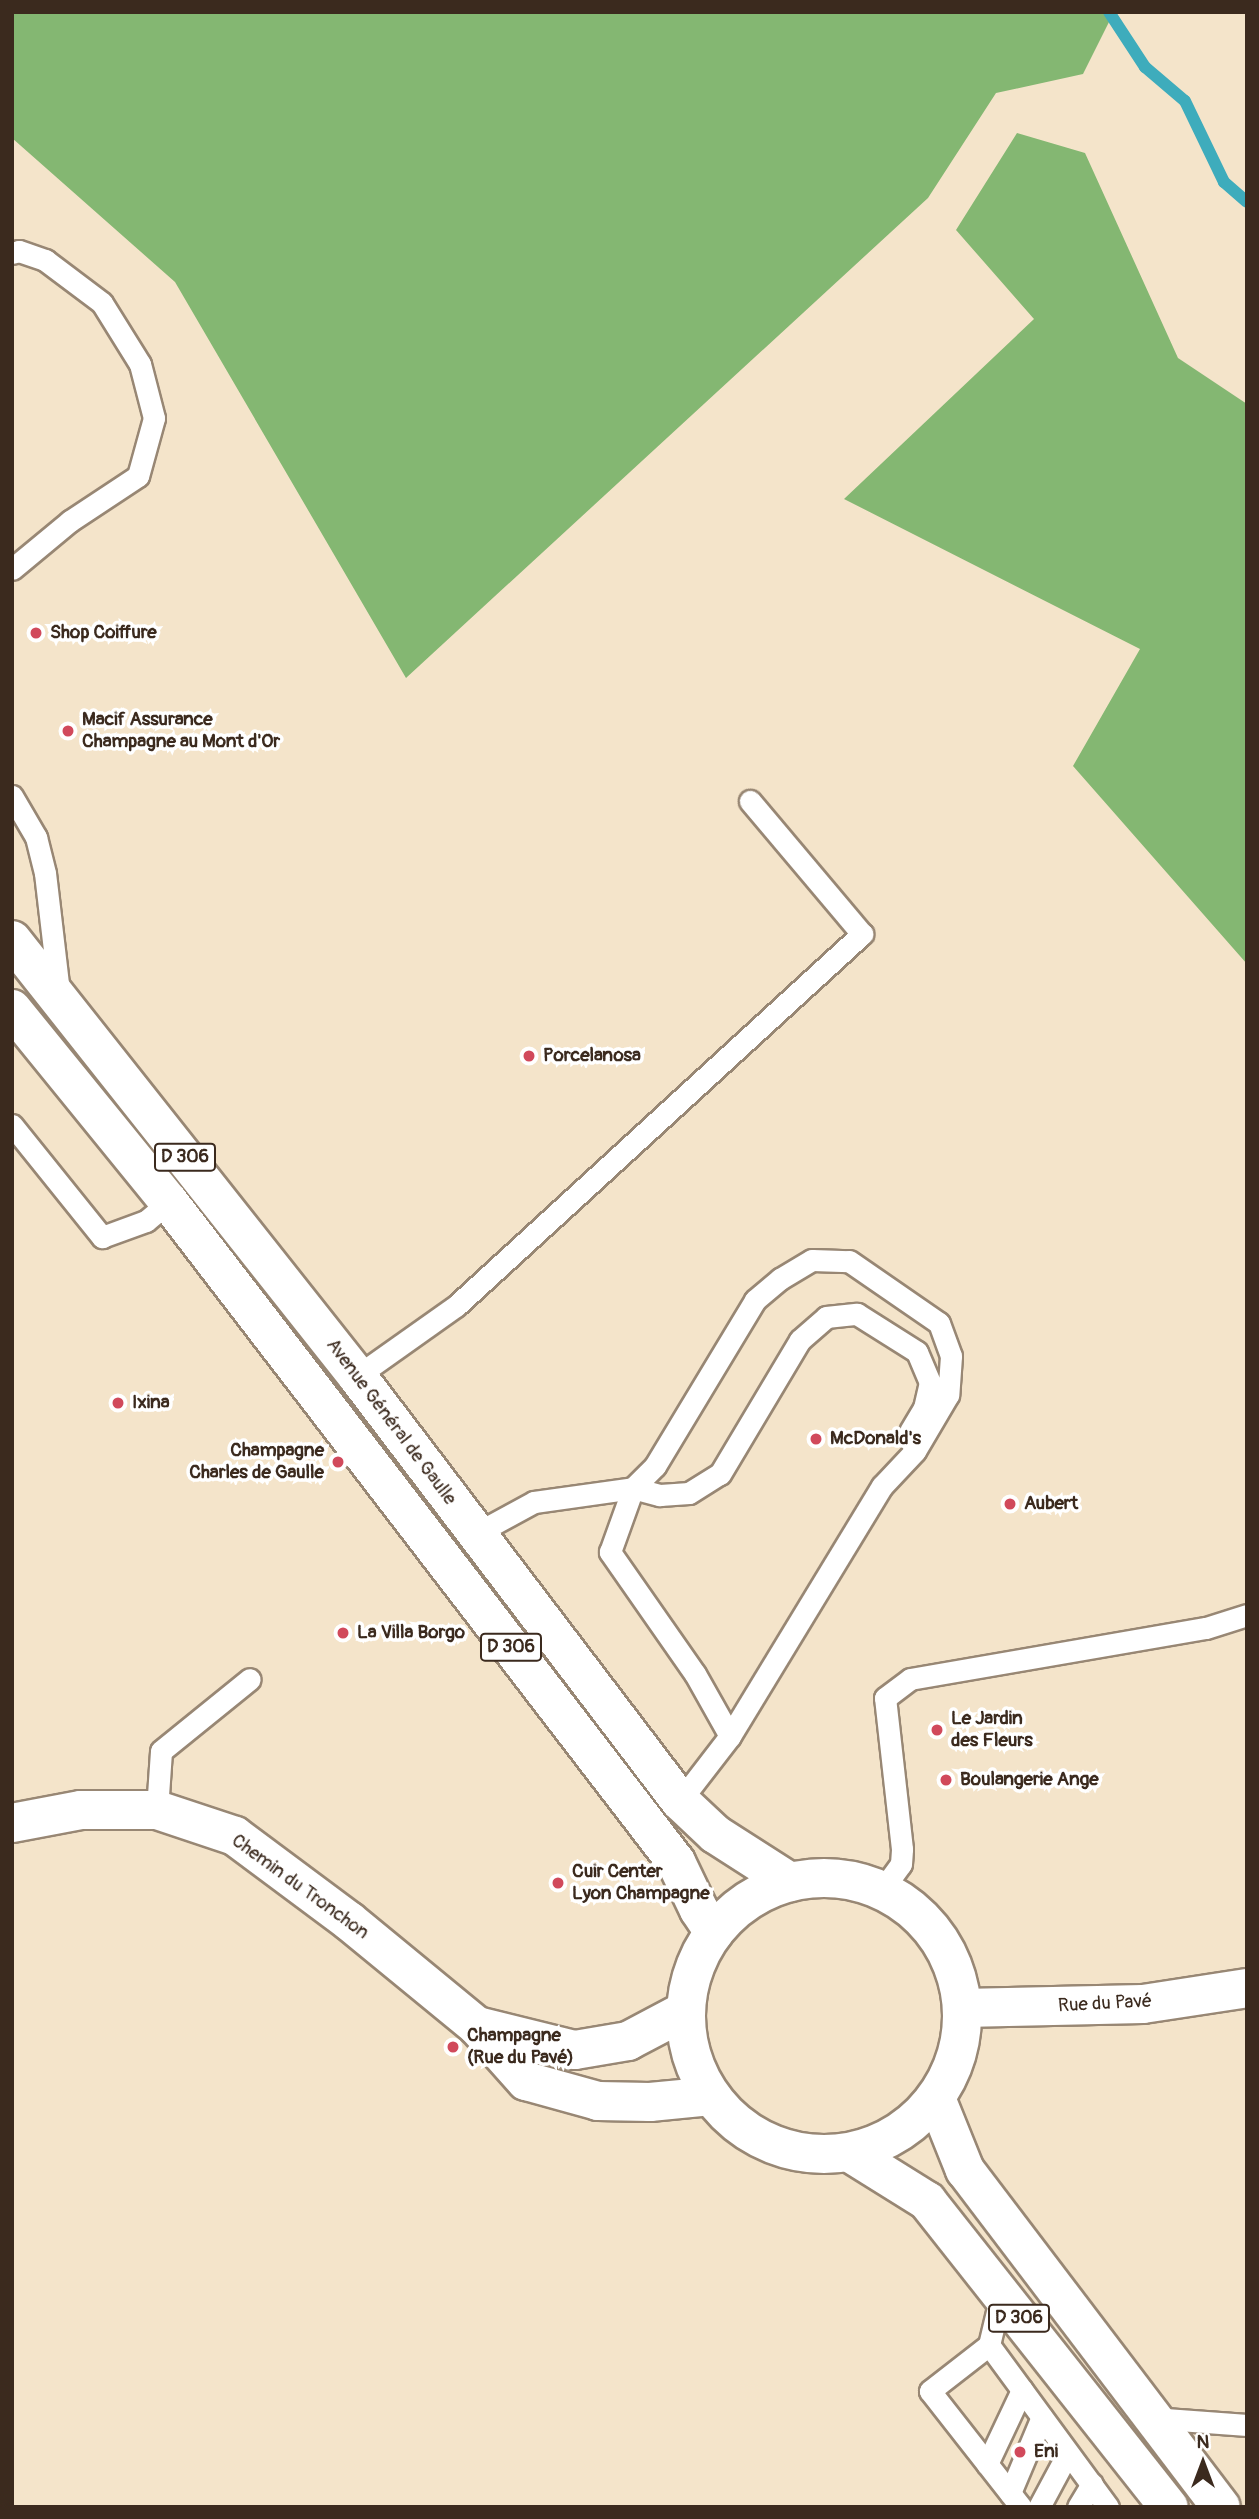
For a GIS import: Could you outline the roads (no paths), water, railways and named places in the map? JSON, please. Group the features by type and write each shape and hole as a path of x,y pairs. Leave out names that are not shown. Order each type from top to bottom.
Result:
{"main road":[{"name":"Avenue Général de Gaulle","path":"12,940 357,1376 680,1801 715,1834 790,1882"},
{"name":"D 306","path":"12,1009 169,1202 676,1862 713,1932"},
{"name":"Chemin du Tronchon","path":"12,1823 81,1810 156,1810 235,1836 349,1921 477,2026 526,2081 598,2101 650,2102 711,2096"},
{"path":"821,1877 853,1880 882,1891 914,1910 939,1938 956,1972 963,2008 961,2039 953,2069 936,2098 912,2123 893,2135 850,2152 810,2154 772,2144 738,2125 711,2096 691,2056 685,2011 693,1969 713,1932 748,1900 790,1882 821,1877"},
{"name":"Rue du Pavé","path":"963,2008 1143,2004 1247,1988"},
{"name":"Chemin du Tronchon","path":"477,2026 575,2050 628,2041 685,2011"},
{"name":"D 306","path":"936,2098 965,2170 1221,2507"},
{"name":"D 306","path":"850,2152 928,2201 1168,2507"}],"lane":[{"path":"12,253 19,251 45,260 102,303 140,364 154,418 138,476 70,521 12,569"},
{"path":"12,796 36,837 45,873 60,999"},
{"path":"357,1376 456,1306 862,934 750,800"},
{"path":"12,1125 102,1237 146,1221 169,1202"},
{"path":"730,1736 695,1674 610,1552 633,1488 654,1466 755,1300 780,1279 812,1260 849,1261 939,1322 951,1356 948,1395 915,1451 882,1486"},
{"path":"475,1534 534,1502 593,1491 633,1488 660,1495 689,1493 720,1474 800,1340 826,1317 858,1314 917,1352 930,1381 924,1408 882,1486 730,1736 680,1801"},
{"path":"882,1891 901,1864 902,1849 885,1698 910,1679 1206,1628 1247,1615"},
{"path":"156,1810 161,1751 250,1679"},
{"path":"1001,2295 989,2345 930,2391 1015,2500"},
{"path":"989,2345 1108,2507"},
{"path":"987,2464 1022,2390"},
{"path":"1015,2500 1042,2417"},
{"path":"1153,2418 1247,2425"},
{"path":"1039,2507 1068,2453"},
{"path":"1078,2507 1092,2484"}],"waterway":[{"path":"1109,12 1145,67 1185,101 1224,182 1247,202"}],"place":[{"name":"Shop Coiffure","path":"36,633"},
{"name":"Macif Assurance Champagne au Mont d'Or","path":"68,731"},
{"name":"Porcelanosa","path":"529,1056"},
{"name":"Ixina","path":"118,1403"},
{"name":"McDonald's","path":"816,1439"},
{"name":"Champagne Charles de Gaulle","path":"338,1462"},
{"name":"Aubert","path":"1010,1504"},
{"name":"La Villa Borgo","path":"343,1633"},
{"name":"Le Jardin des Fleurs","path":"937,1730"},
{"name":"Boulangerie Ange","path":"946,1780"},
{"name":"Cuir Center Lyon Champagne","path":"558,1883"},
{"name":"Champagne (Rue du Pavé)","path":"453,2047"},
{"name":"Eni","path":"1020,2452"}]}
